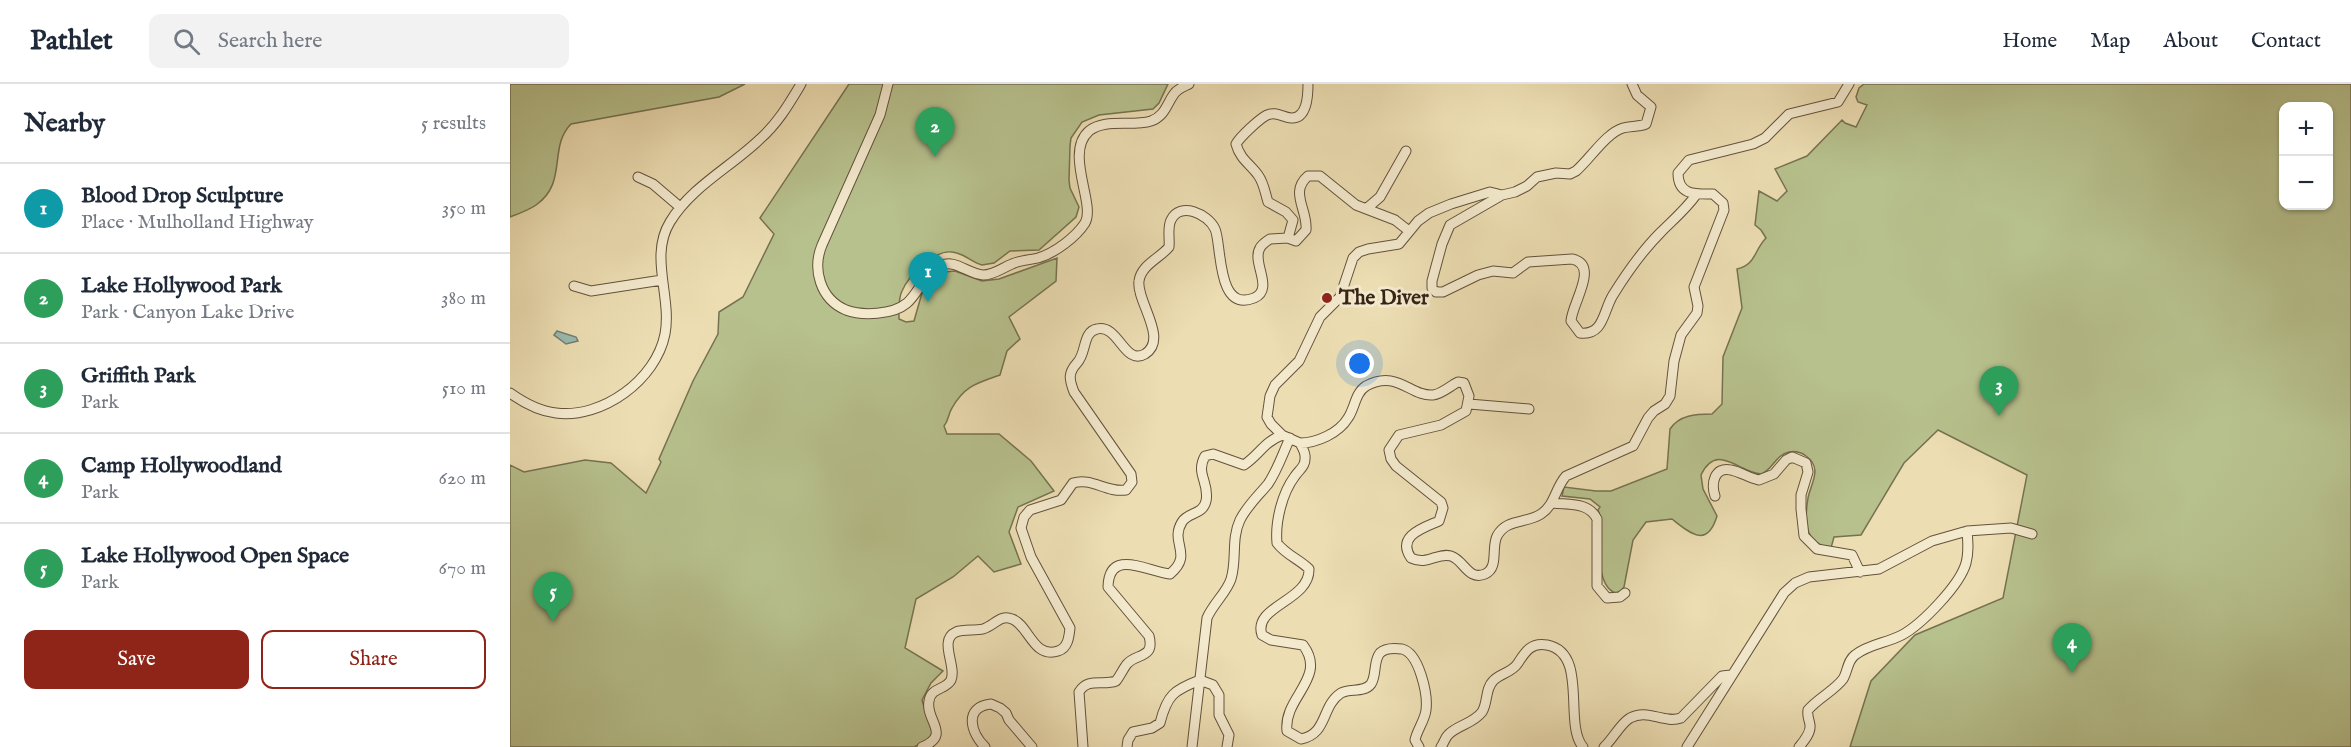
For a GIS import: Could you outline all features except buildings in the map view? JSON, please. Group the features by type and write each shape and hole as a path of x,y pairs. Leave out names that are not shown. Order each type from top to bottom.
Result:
{"street":[{"path":"510,393 539,409 556,413 578,413 598,408 617,398 634,385 647,370 664,336 666,320 662,280 663,234 680,207 760,139 781,118 801,84"},
{"path":"888,84 880,115 817,260 819,279 828,296 852,312 876,312 906,304 934,270 943,264 952,264 978,274 991,274 1017,262 1046,255 1059,248 1080,229 1088,214 1080,169 1082,142 1087,133 1102,126 1152,120 1166,109 1176,92 1189,84"},
{"path":"1288,238 1293,220 1286,212 1268,202 1263,182 1239,154 1236,144 1241,137 1268,115 1276,114 1292,118 1300,115 1307,99 1308,84"},
{"path":"1632,84 1637,95 1645,99 1651,107 1646,124 1635,128 1624,128 1612,134 1584,164 1570,174 1546,174 1537,177 1527,186 1502,195 1450,225 1437,263 1432,288 1436,292 1443,292 1478,275 1493,271 1513,273 1528,262 1579,260 1584,264 1585,272 1570,321 1580,333 1594,332 1600,326 1612,296 1647,248 1696,195"},
{"path":"1502,195 1490,192 1451,204 1429,213 1418,221 1399,244 1359,252 1353,258 1340,297 1320,317 1299,362 1275,385 1270,396 1268,417 1270,424 1286,436 1300,443 1313,443 1341,426 1348,418 1360,392 1375,383 1400,381 1430,395 1440,393 1458,382 1464,383 1469,404 1466,411 1441,425 1399,435 1389,450 1396,466 1441,502 1443,508 1439,521 1414,532 1408,538 1406,551 1411,558 1425,562 1446,555 1458,560 1471,573 1478,576 1493,566 1496,537 1505,526 1542,514 1553,503 1561,482 1566,476 1632,446 1648,418 1665,404 1670,396 1674,361 1681,334 1697,313 1694,287 1724,210 1723,203 1713,194 1688,193 1681,187 1678,173 1689,160 1753,144 1765,138 1789,114 1838,102 1849,84"},
{"path":"1366,209 1380,197 1406,152"},
{"path":"922,747 933,741 937,734 937,727 928,709 928,702 935,690 945,686 951,680 948,644 953,634 958,631 981,630 1001,618 1010,618 1021,623 1028,637 1047,651 1057,651 1065,647 1069,639 1070,628 1031,557 1021,528 1024,517 1030,510 1061,500 1073,483 1087,481 1115,492 1126,490 1132,482 1131,474 1074,392 1070,382 1070,373 1082,356 1087,336 1093,330 1103,328 1109,330 1126,351 1135,356 1143,355 1154,346 1155,338 1138,281 1143,270 1168,247 1169,223 1174,215 1181,211 1192,211 1211,222 1216,231 1221,272 1225,283 1239,298 1248,300 1257,297 1262,291 1259,249 1270,238 1288,238 1296,241 1306,230 1305,214 1298,196 1299,187 1308,176 1320,176 1341,194 1366,209 1395,220 1409,231"},
{"path":"638,177 653,184 680,207"},
{"path":"574,286 591,291 662,280"},
{"path":"1469,404 1529,409"},
{"path":"1192,747 1207,618 1230,582 1234,568 1235,531 1254,498 1269,483 1286,436"},
{"path":"1083,747 1079,692 1088,683 1107,684 1116,681 1127,663 1144,655 1151,643 1149,636 1108,587 1112,570 1123,564 1170,574 1179,566 1183,557 1178,536 1181,524 1186,518 1198,513 1207,500 1200,465 1205,456 1213,454 1244,465 1256,457 1269,440 1286,436"},
{"path":"1300,443 1305,456 1303,468 1295,476 1288,490 1276,532 1277,543 1281,549 1304,563 1309,569 1309,574 1299,591 1263,618 1259,628 1262,635 1271,640 1303,645 1310,654 1312,663 1310,673 1287,717 1287,730 1301,739 1311,737 1316,733 1333,701 1340,694 1347,690 1365,688 1371,683 1377,658 1382,651 1403,649 1411,653 1417,662 1424,690 1426,711 1415,740 1419,747"},
{"path":"1715,496 1712,485 1718,473 1723,470 1730,469 1759,480 1774,474 1786,460 1792,457 1799,459 1806,463 1808,472 1801,495 1801,523 1804,536 1817,549 1852,555 1860,572"},
{"path":"1553,503 1586,506 1593,511 1597,519 1597,586 1607,598 1620,597 1625,593"},
{"path":"1687,747 1784,594 1795,584 1809,577 1879,569 1932,541 1967,531 2011,528 2032,534"},
{"path":"1799,747 1809,734 1810,725 1807,718 1809,710 1844,678 1849,661 1853,656 1873,645 1901,635 1911,628 1944,597 1959,578 1966,565 1969,549 1967,531"},
{"path":"1441,747 1448,735 1481,714 1490,685 1494,680 1514,669 1525,651 1531,646 1541,644 1551,645 1558,650 1569,666 1577,735 1583,747"},
{"path":"1604,747 1628,719 1635,716 1652,715 1673,721 1681,718 1722,676 1731,675"},
{"path":"1127,747 1133,732 1152,728 1160,723 1165,702 1173,693 1183,686 1200,680 1213,685 1219,695 1219,716 1228,735 1227,747"},
{"path":"985,747 973,732 972,717 978,709 991,704 1006,713 1009,720 1032,747"}],"green space":[{"path":"510,84 745,84 719,97 571,124 560,143 555,176 546,196 533,207 510,217"},
{"path":"849,84 1168,84 1159,103 1153,109 1099,115 1082,122 1071,138 1070,146 1069,180 1070,188 1079,207 1076,217 1039,250 1010,251 994,263 982,265 960,254 945,252 923,265 910,278 901,294 899,319 906,322 914,321 922,293 944,272 955,271 982,281 999,279 1057,258 1056,281 1009,317 1020,339 1007,351 1000,375 966,390 951,410 944,426 947,434 999,434 1031,461 1054,491 1018,507 1009,532 1021,564 994,572 978,556 953,577 916,599 905,648 943,671 931,683 922,700 931,723 932,733 924,742 914,747 510,747 510,465 524,472 585,460 611,463 646,493 661,462 659,459 693,381 718,334 719,312 743,297 774,234 760,218"},
{"path":"1864,84 2351,84 2351,747 1850,747 1871,681 1915,635 2003,598 2027,475 1938,430 1904,463 1861,535 1834,537 1831,548 1815,541 1806,523 1808,498 1815,471 1806,456 1796,452 1784,454 1761,474 1728,461 1714,461 1707,465 1701,475 1703,489 1717,516 1713,526 1703,535 1698,535 1672,519 1646,522 1633,540 1624,587 1616,593 1609,589 1601,571 1598,510 1600,507 1590,499 1562,496 1564,487 1611,491 1667,469 1670,429 1674,424 1688,416 1712,414 1722,404 1723,357 1742,308 1737,269 1751,261 1766,238 1755,225 1759,191 1777,201 1787,191 1775,169 1807,156 1842,120 1856,127 1867,105 1858,102 1856,97 1859,88"}],"water":[{"path":"557,331 576,337 578,341 566,344 554,335"}],"place":[{"name":"Lake Hollywood Park","path":"935,157"},
{"name":"The Diver","path":"1327,298"},
{"name":"Blood Drop Sculpture","path":"928,302"},
{"name":"Griffith Park","path":"1999,416"},
{"name":"Lake Hollywood Open Space","path":"553,622"},
{"name":"Camp Hollywoodland","path":"2072,673"}]}
